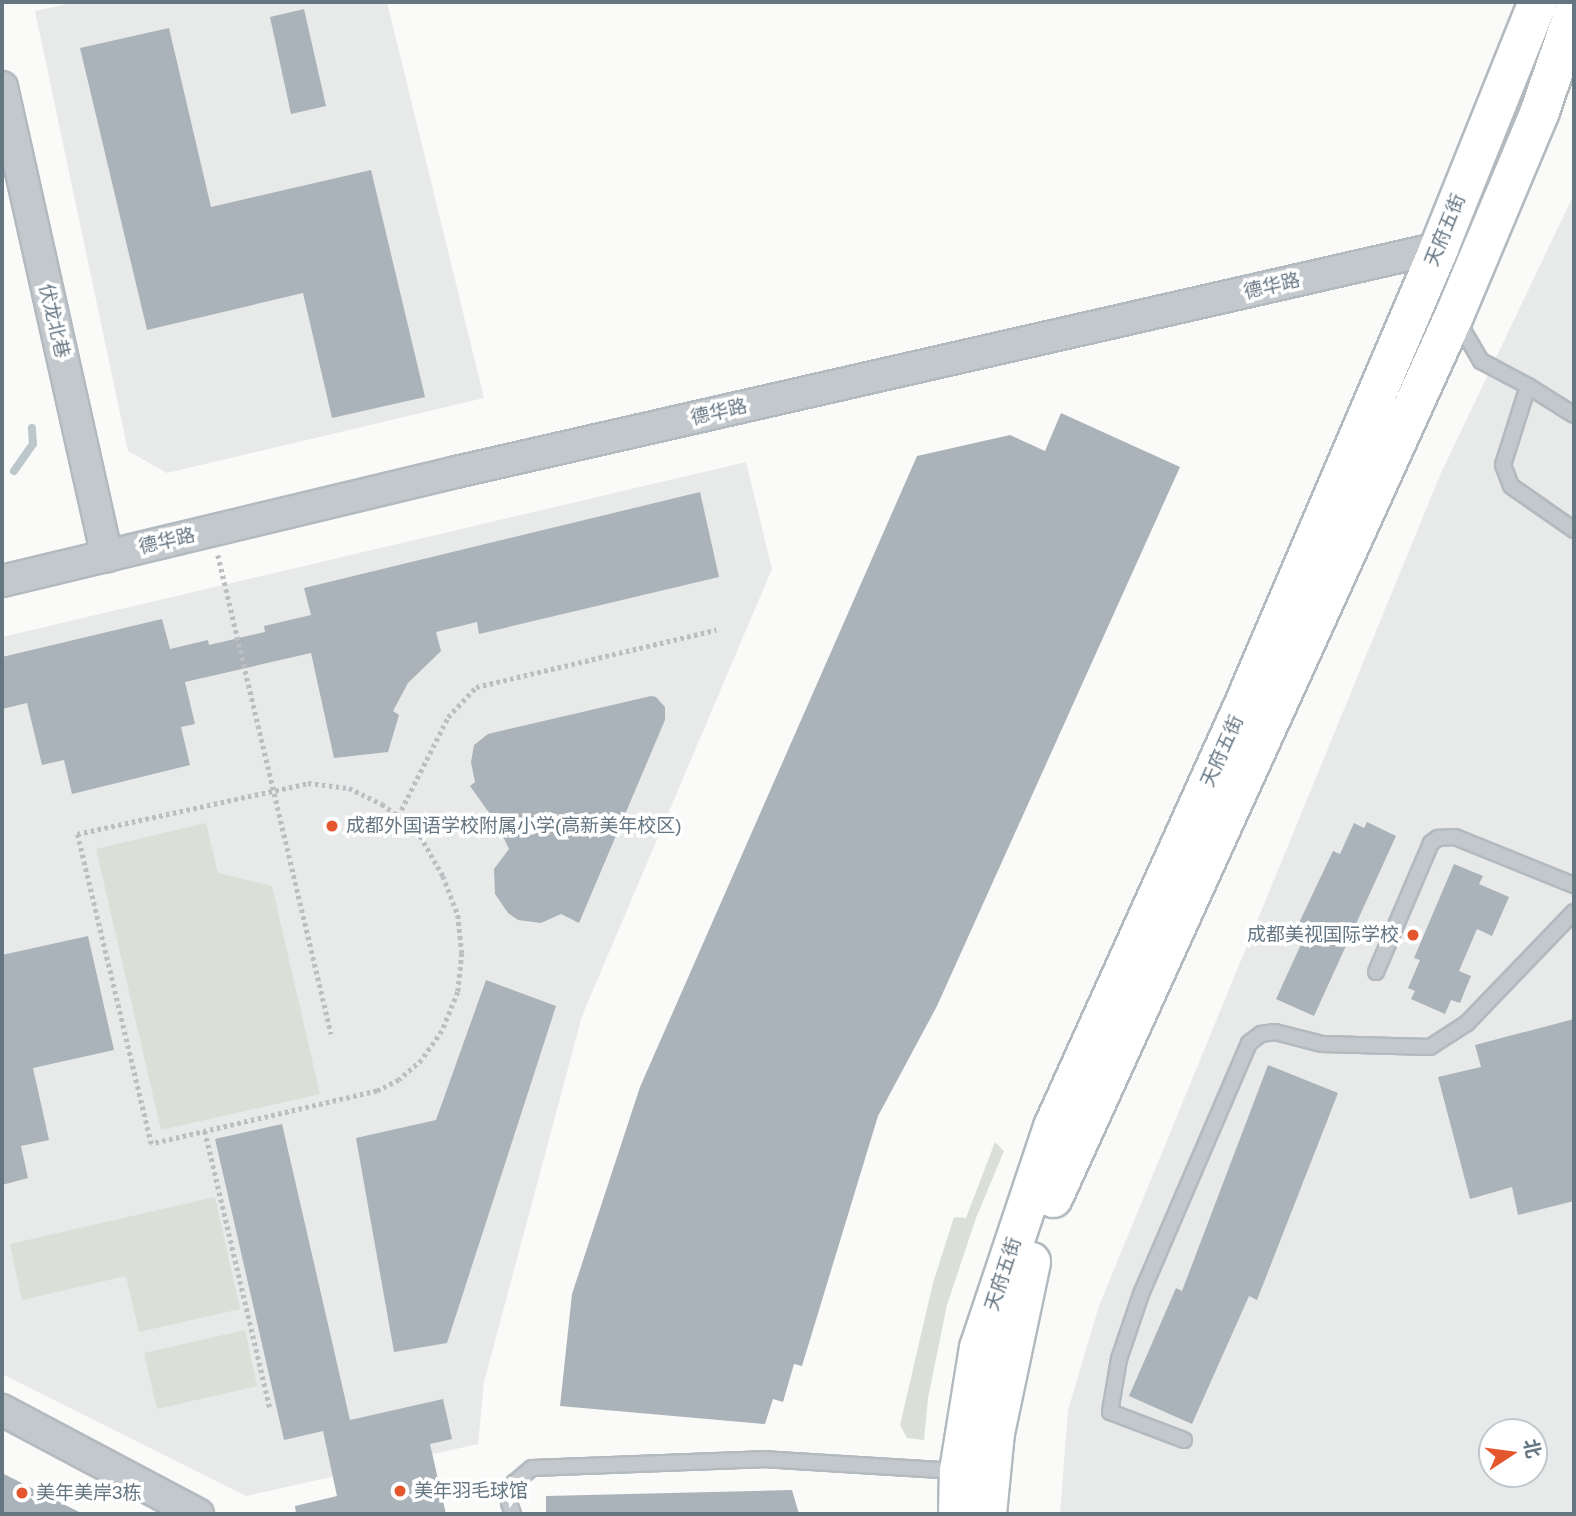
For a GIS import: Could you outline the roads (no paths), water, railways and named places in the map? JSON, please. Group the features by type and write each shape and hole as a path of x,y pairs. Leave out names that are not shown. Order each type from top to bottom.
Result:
{"street":[{"name":"天府五街","path":"958,1514 959,1471 979,1348 1053,1127 1249,692 1439,248 1538,2"},
{"name":"天府五街","path":"987,1514 995,1433 1007,1364 1028,1270 1059,1183 1454,316 1541,111 1574,13"},
{"name":"伏龙北巷","path":"2,87 107,556"},
{"name":"德华路","path":"2,581 483,465 1439,248"},
{"path":"2,1410 198,1514"}],"lane":[{"path":"1454,316 1481,361 1574,415"},
{"path":"1528,386 1503,465 1511,486 1574,530"},
{"path":"1376,972 1431,843 1438,838 1455,837 1574,885"},
{"path":"1184,1440 1110,1412 1119,1359 1141,1294 1249,1043 1261,1034 1275,1032 1322,1044 1430,1047 1466,1023 1574,912"},
{"path":"513,1514 509,1503 514,1483 532,1468 762,1459 959,1471"}],"waterway":[{"path":"14,471 33,444 32,428"}],"place":[{"name":"成都外国语学校附属小学(高新美年校区)","path":"332,826"},
{"name":"成都美视国际学校","path":"1413,935"},
{"name":"美年羽毛球馆","path":"400,1491"},
{"name":"美年美岸3栋","path":"22,1493"}]}
